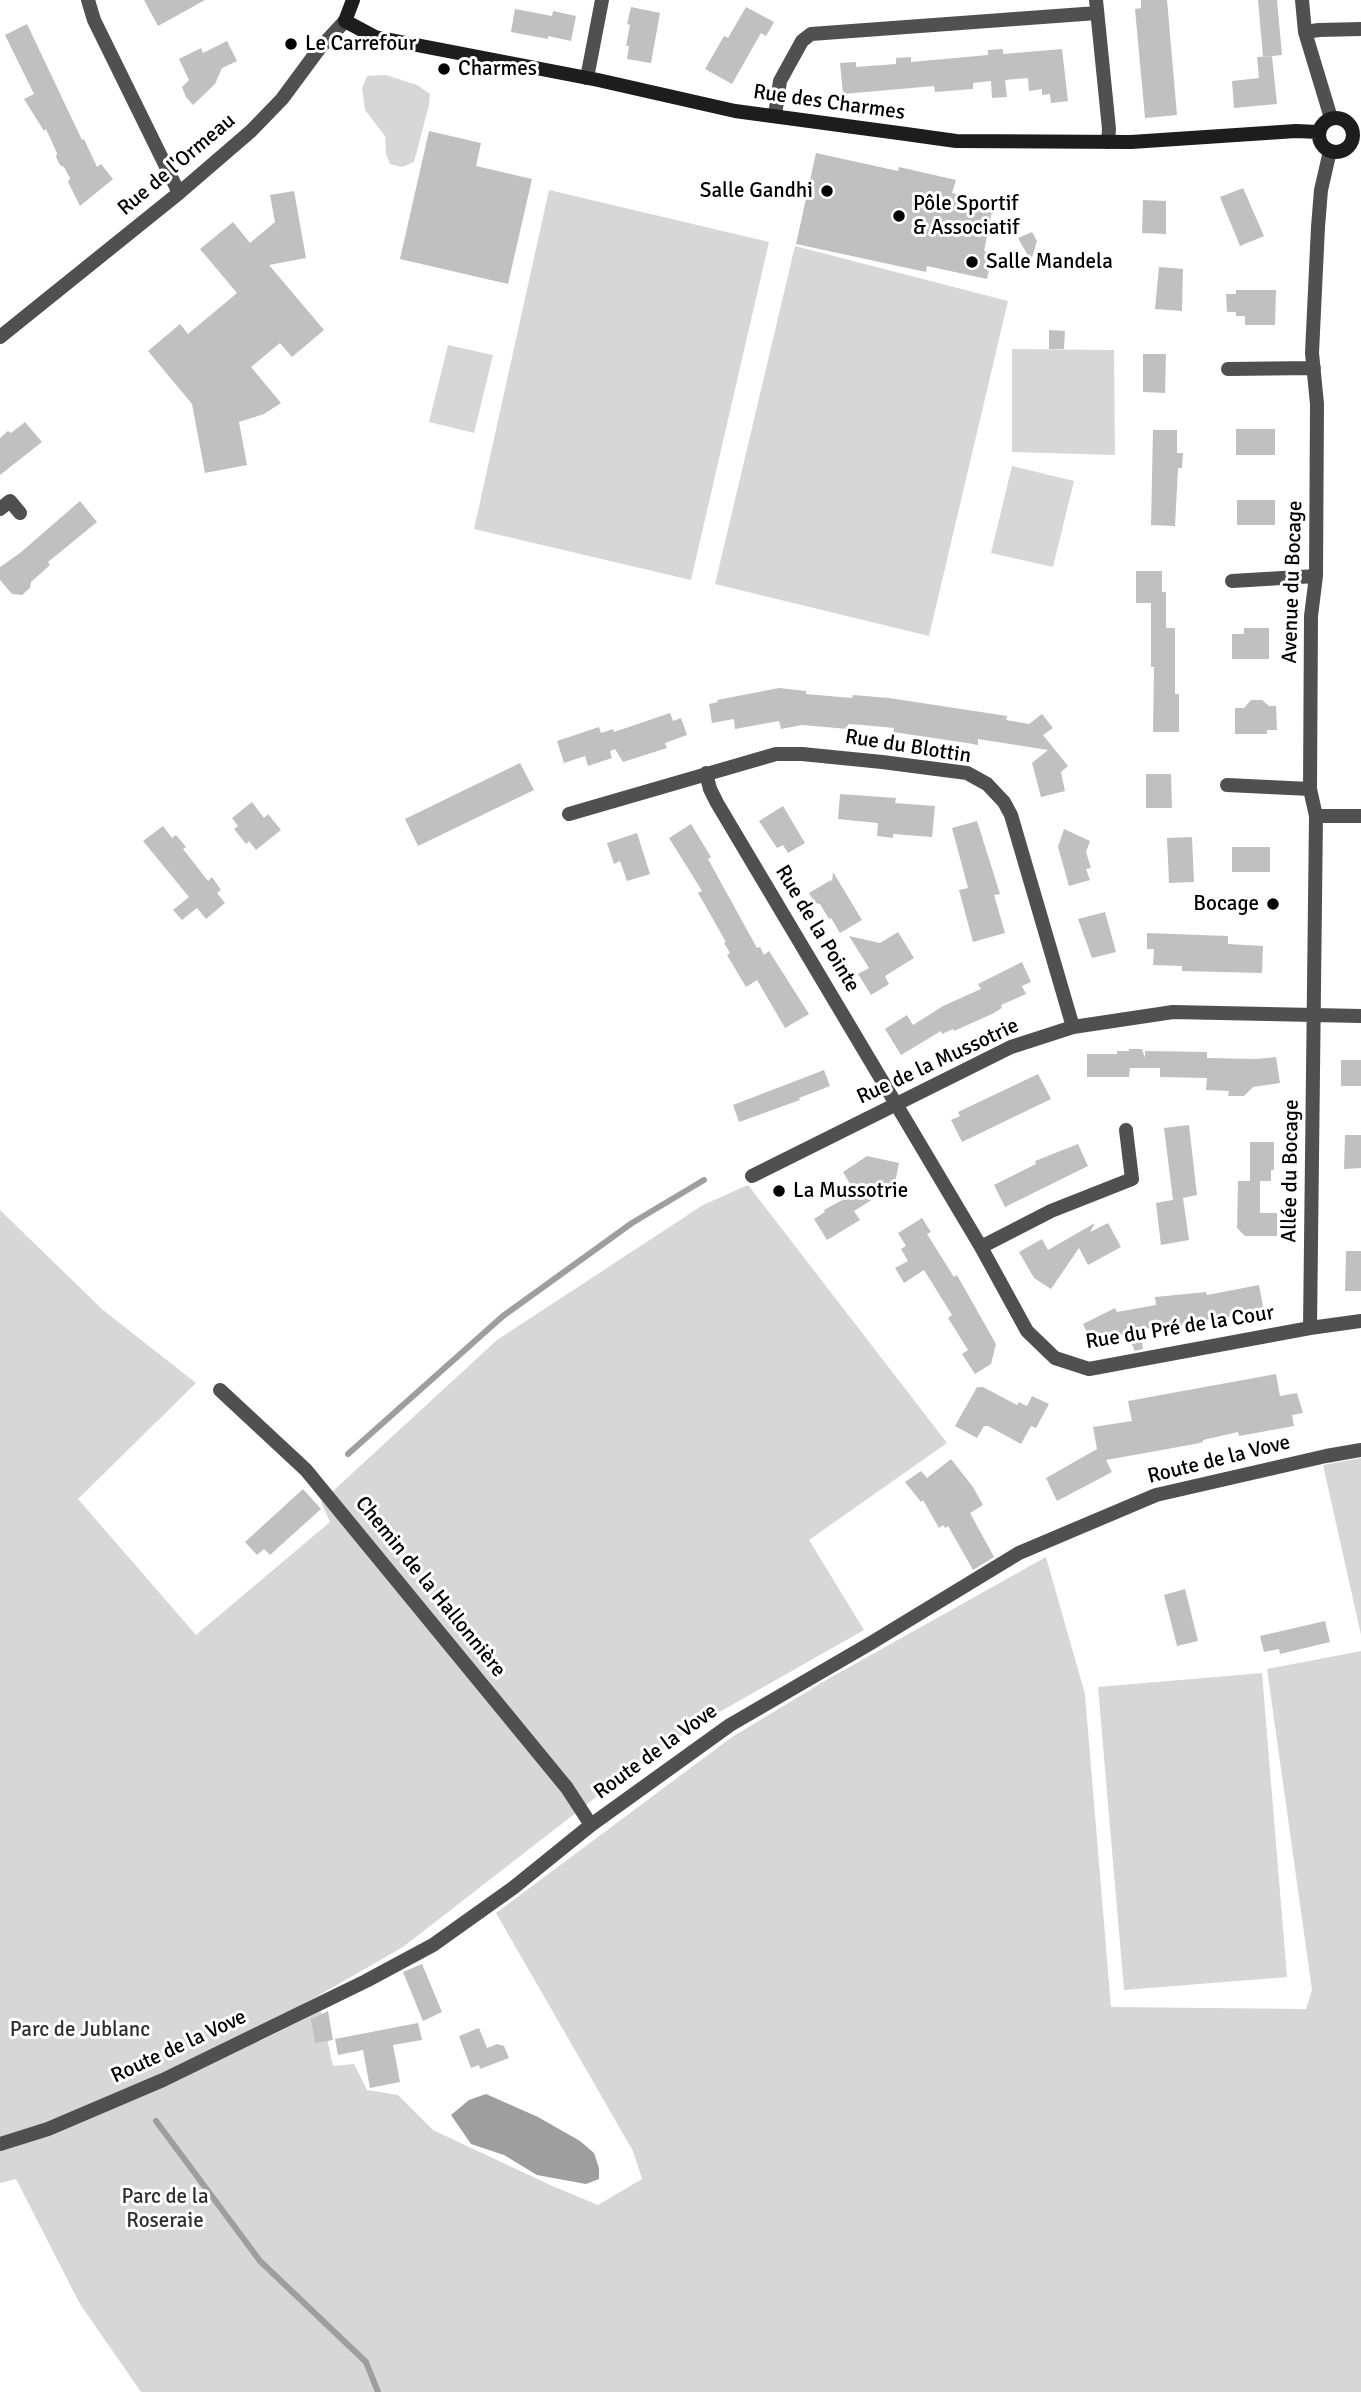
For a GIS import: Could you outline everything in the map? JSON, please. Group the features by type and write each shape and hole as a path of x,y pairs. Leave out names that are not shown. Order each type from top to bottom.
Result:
{"street":[{"path":"86,0 178,193"},
{"name":"Rue de l'Ormeau","path":"0,337 178,193 268,115 319,49 345,21 352,0"},
{"path":"587,78 602,0"},
{"path":"1302,0 1305,32 1331,118"},
{"path":"775,115 780,81 802,41 811,34 1097,6 1108,142"},
{"name":"Rue des Charmes","path":"345,21 375,37 587,78 735,111 956,141 1159,142 1296,131 1318,132"},
{"path":"1305,32 1361,29"},
{"path":"1331,118 1348,122 1357,141 1344,150 1330,151 1321,144 1318,132 1322,123 1331,118"},
{"name":"Avenue du Bocage","path":"1315,1015 1316,816 1310,789 1311,616 1316,576 1317,404 1312,353 1321,190 1330,151"},
{"path":"1228,369 1314,368"},
{"path":"0,509 10,501 20,513"},
{"path":"1231,581 1316,576"},
{"name":"Rue du Blottin","path":"569,814 776,754 802,754 967,773 987,784 1004,802 1011,815 1073,1027"},
{"name":"Rue de la Pointe","path":"706,773 717,803 897,1104"},
{"path":"1227,785 1310,789"},
{"path":"1316,816 1361,816"},
{"name":"Rue de la Mussotrie","path":"752,1176 1011,1047 1073,1027 1173,1012 1361,1016"},
{"name":"Allée du Bocage","path":"1310,1328 1315,1015"},
{"name":"Rue du Pré de la Cour","path":"897,1104 1027,1331 1055,1358 1089,1369 1361,1321"},
{"path":"981,1247 1051,1212 1132,1179 1126,1130"},
{"name":"Chemin de la Hallonnière","path":"220,1390 306,1470 567,1788 591,1825"},
{"name":"Route de la Vove","path":"0,2144 48,2129 163,2080 377,1975 443,1938 513,1888 591,1825 730,1725 1019,1553 1156,1495 1361,1450"}],"green space":[{"path":"386,75 417,85 430,94 414,162 402,167 390,164 386,154 385,136 365,110 362,88 367,76"},
{"path":"549,190 769,242 691,580 474,529"},
{"path":"795,246 1008,301 929,636 715,584"},
{"path":"448,345 493,355 474,433 429,422"},
{"path":"1012,349 1114,350 1115,455 1012,452"},
{"path":"1012,466 1074,481 1053,567 991,553"},
{"path":"748,1185 947,1443 809,1540 864,1630 693,1727 595,1798 403,1947 227,2048 260,2041 321,2011 333,2066 354,2064 367,2090 398,2095 433,2130 598,2205 642,2179 633,2151 496,1913 732,1737 828,1679 1046,1557 1085,1694 1111,2007 1306,2009 1312,1990 1267,1669 1361,1651 1361,2392 141,2392 80,2304 16,2179 0,2183 0,1210 103,1310 196,1383 78,1499 196,1635 330,1522 321,1502 497,1340 703,1205"},
{"path":"1361,1458 1361,1635 1323,1465"},
{"path":"1262,1673 1287,1977 1124,1990 1098,1687"}],"shaded area":[{"path":"486,2094 538,2117 580,2141 594,2153 599,2179 586,2184 537,2175 504,2155 471,2144 451,2115 469,2100"}],"building":[{"path":"144,0 205,0 158,26"},
{"path":"1141,0 1167,0 1177,115 1145,118 1135,9 1141,8"},
{"path":"1258,0 1277,0 1282,55 1263,57"},
{"path":"631,7 660,13 651,63 627,59 629,46 626,46 630,25 627,24"},
{"path":"746,7 774,22 766,36 761,33 732,84 705,69 724,36 728,38"},
{"path":"515,9 552,16 553,11 576,16 571,41 511,32"},
{"path":"27,24 82,140 84,139 97,167 101,164 113,179 80,206 68,182 70,178 56,157 57,153 46,129 44,131 24,99 34,94 5,35"},
{"path":"227,41 237,61 222,68 215,84 193,105 182,87 189,80 179,59 201,48 203,53"},
{"path":"1003,49 1003,54 1062,49 1068,101 1051,103 1050,94 1042,95 1042,89 1029,91 1028,78 1005,80 1007,97 992,98 991,81 973,83 973,89 935,92 934,86 843,94 840,63 856,62 856,67 896,64 896,58 911,57 911,62 988,55 988,50"},
{"path":"1272,56 1277,104 1234,108 1232,81 1259,78 1257,57"},
{"path":"429,131 481,143 476,166 532,179 508,284 400,259"},
{"name":"Pôle Sportif & Associatif","path":"816,153 898,171 899,167 956,180 952,193 994,202 984,251 993,253 987,279 927,266 926,272 796,244"},
{"path":"1243,188 1264,236 1240,246 1220,197"},
{"path":"294,191 306,258 269,265 324,330 292,357 280,343 251,367 281,403 264,414 239,422 247,465 205,473 192,404 148,351 180,324 188,334 237,293 200,249 233,222 250,243 275,222 270,195"},
{"path":"1143,200 1166,201 1166,234 1142,233"},
{"path":"1032,232 1037,241 1031,261 1018,238"},
{"path":"1159,267 1183,269 1182,311 1155,309"},
{"path":"1236,290 1276,290 1275,325 1245,325 1245,316 1227,312 1226,294 1236,294"},
{"path":"1049,330 1065,331 1064,349 1049,349"},
{"path":"1143,354 1166,354 1165,393 1143,392"},
{"path":"25,422 42,442 0,475 0,438"},
{"path":"1236,429 1275,429 1275,455 1236,455"},
{"path":"1153,430 1177,430 1177,453 1183,453 1182,468 1178,468 1175,526 1151,525"},
{"path":"1237,500 1275,500 1275,525 1237,525"},
{"path":"80,501 97,522 48,562 50,565 31,582 30,588 22,595 12,594 0,580 0,567"},
{"path":"1136,571 1162,571 1162,592 1166,592 1166,628 1175,628 1175,694 1179,694 1179,732 1153,732 1151,603 1136,603"},
{"path":"1244,628 1269,628 1269,659 1232,659 1232,634 1244,634"},
{"path":"779,688 806,691 806,694 889,698 1007,716 1006,720 1029,724 1042,714 1053,728 1043,735 1068,766 1061,772 1065,791 1041,797 1032,763 1048,750 978,739 978,745 893,732 894,728 862,725 848,724 848,729 802,725 781,729 779,721 735,729 734,719 712,723 709,704 718,702 717,700"},
{"path":"1251,700 1262,700 1269,706 1276,706 1277,730 1267,730 1267,734 1235,734 1235,708 1244,708"},
{"path":"670,713 673,721 681,718 687,735 665,743 667,748 623,762 615,749 610,751 612,758 588,766 585,756 564,763 557,741 599,727 601,733 613,729 614,732"},
{"path":"520,763 534,790 418,846 405,819"},
{"path":"1146,774 1171,774 1172,808 1146,808"},
{"path":"840,794 896,798 895,803 935,806 932,837 893,834 893,838 877,836 878,823 838,819"},
{"path":"252,802 264,818 268,814 281,830 256,850 249,841 246,844 234,829 238,826 232,818"},
{"path":"783,806 805,843 788,853 783,845 777,848 759,821"},
{"path":"977,821 1000,894 994,895 1005,933 973,942 959,890 968,888 952,828"},
{"path":"691,824 711,857 708,859 757,948 760,947 764,955 769,951 809,1014 785,1028 757,980 746,987 727,955 730,953 724,943 726,942 698,893 702,891 669,838"},
{"path":"163,826 172,838 176,835 186,847 183,849 208,881 212,877 221,890 217,893 225,903 206,919 197,908 182,920 173,910 189,897 143,841"},
{"path":"1064,829 1090,841 1086,852 1091,868 1086,869 1090,880 1069,886 1058,847"},
{"path":"637,833 650,874 627,881 620,861 614,864 607,843"},
{"path":"1192,837 1194,882 1169,883 1167,838"},
{"path":"1232,847 1270,847 1270,872 1232,872"},
{"path":"833,872 862,920 840,933 809,893 831,880 832,882"},
{"path":"1105,912 1116,952 1092,958 1078,919"},
{"path":"898,932 914,958 885,976 889,984 871,995 858,974 869,968 849,936 880,943"},
{"path":"1147,933 1228,936 1228,944 1263,946 1262,973 1182,971 1182,966 1153,965 1154,949 1147,949"},
{"path":"1022,962 1031,982 1022,986 1026,994 1001,1005 1002,1008 992,1014 954,1031 953,1029 942,1034 941,1031 901,1055 885,1029 907,1015 913,1025 943,1006 981,989 978,984"},
{"path":"1142,1049 1145,1058 1145,1051 1207,1052 1207,1058 1276,1057 1280,1083 1253,1087 1244,1096 1228,1096 1229,1091 1206,1090 1207,1078 1160,1077 1160,1068 1130,1068 1129,1077 1087,1077 1087,1054 1117,1054 1117,1051"},
{"path":"1341,1060 1361,1060 1361,1086 1341,1086"},
{"path":"824,1070 830,1086 739,1122 733,1105"},
{"path":"1038,1074 1051,1099 962,1142 951,1120 960,1116 958,1112"},
{"path":"1189,1125 1197,1195 1173,1200 1164,1128"},
{"path":"1345,1135 1361,1135 1361,1168 1344,1169"},
{"path":"1250,1142 1274,1142 1274,1170 1271,1170 1271,1181 1250,1181"},
{"path":"1078,1144 1088,1166 1005,1207 994,1185 1036,1164 1035,1161"},
{"path":"867,1156 899,1163 894,1188 885,1185 883,1193 854,1211 860,1220 827,1240 814,1219 846,1198 841,1190 850,1184 843,1172"},
{"path":"1238,1181 1260,1181 1260,1213 1277,1213 1277,1236 1245,1236 1237,1228"},
{"path":"1183,1198 1189,1240 1161,1245 1156,1203"},
{"path":"922,1218 931,1232 927,1234 954,1277 957,1275 996,1344 991,1364 975,1374 962,1354 968,1350 948,1318 952,1315 924,1270 904,1283 895,1268 908,1261 901,1249 906,1246 898,1233"},
{"path":"1095,1223 1090,1232 1108,1223 1121,1247 1088,1265 1079,1248 1051,1289 1034,1278 1019,1252 1042,1239 1048,1250"},
{"path":"1346,1251 1361,1251 1361,1291 1345,1291"},
{"path":"1259,1285 1264,1312 1185,1325 1140,1329 1143,1349 1135,1351 1126,1333 1104,1343 1099,1334 1090,1338 1083,1324 1115,1308 1117,1312 1156,1305 1155,1297 1206,1292 1207,1295"},
{"path":"1276,1374 1280,1396 1297,1393 1303,1413 1292,1415 1294,1426 1239,1436 1238,1432 1195,1444 1106,1460 1112,1472 1057,1501 1046,1478 1097,1449 1093,1427 1132,1421 1128,1401"},
{"path":"977,1387 983,1387 1017,1405 1019,1402 1027,1406 1032,1396 1049,1404 1036,1428 1031,1426 1021,1444 988,1426 984,1426 977,1438 955,1426"},
{"path":"951,1459 983,1505 970,1513 994,1557 973,1570 948,1526 939,1528 923,1500 921,1502 905,1482 921,1471 927,1478"},
{"path":"303,1489 321,1509 270,1555 264,1549 257,1555 245,1542"},
{"path":"1185,1589 1198,1641 1177,1646 1164,1595"},
{"path":"1325,1621 1330,1642 1280,1654 1279,1649 1264,1652 1260,1636"},
{"path":"422,1964 442,2012 423,2021 403,1972"},
{"path":"328,2011 333,2040 315,2043 311,2019"},
{"path":"418,2023 422,2040 393,2045 400,2082 370,2088 363,2050 338,2055 335,2039"},
{"path":"479,2028 487,2048 497,2044 504,2046 509,2058 480,2069 479,2065 471,2068 459,2036"}],"waterway":[{"path":"348,1454 503,1316 632,1223 704,1180"},
{"path":"156,2121 260,2261 366,2362 378,2392"}],"place":[{"name":"Le Carrefour","path":"291,44"},
{"name":"Charmes","path":"444,69"},
{"name":"Salle Gandhi","path":"827,191"},
{"name":"Pôle Sportif & Associatif","path":"899,216"},
{"name":"Salle Mandela","path":"972,262"},
{"name":"Bocage","path":"1273,904"},
{"name":"La Mussotrie","path":"779,1191"}],"park label":[{"name":"Parc de Jublanc","path":"80,2030"},
{"name":"Parc de la Roseraie","path":"165,2209"}]}
